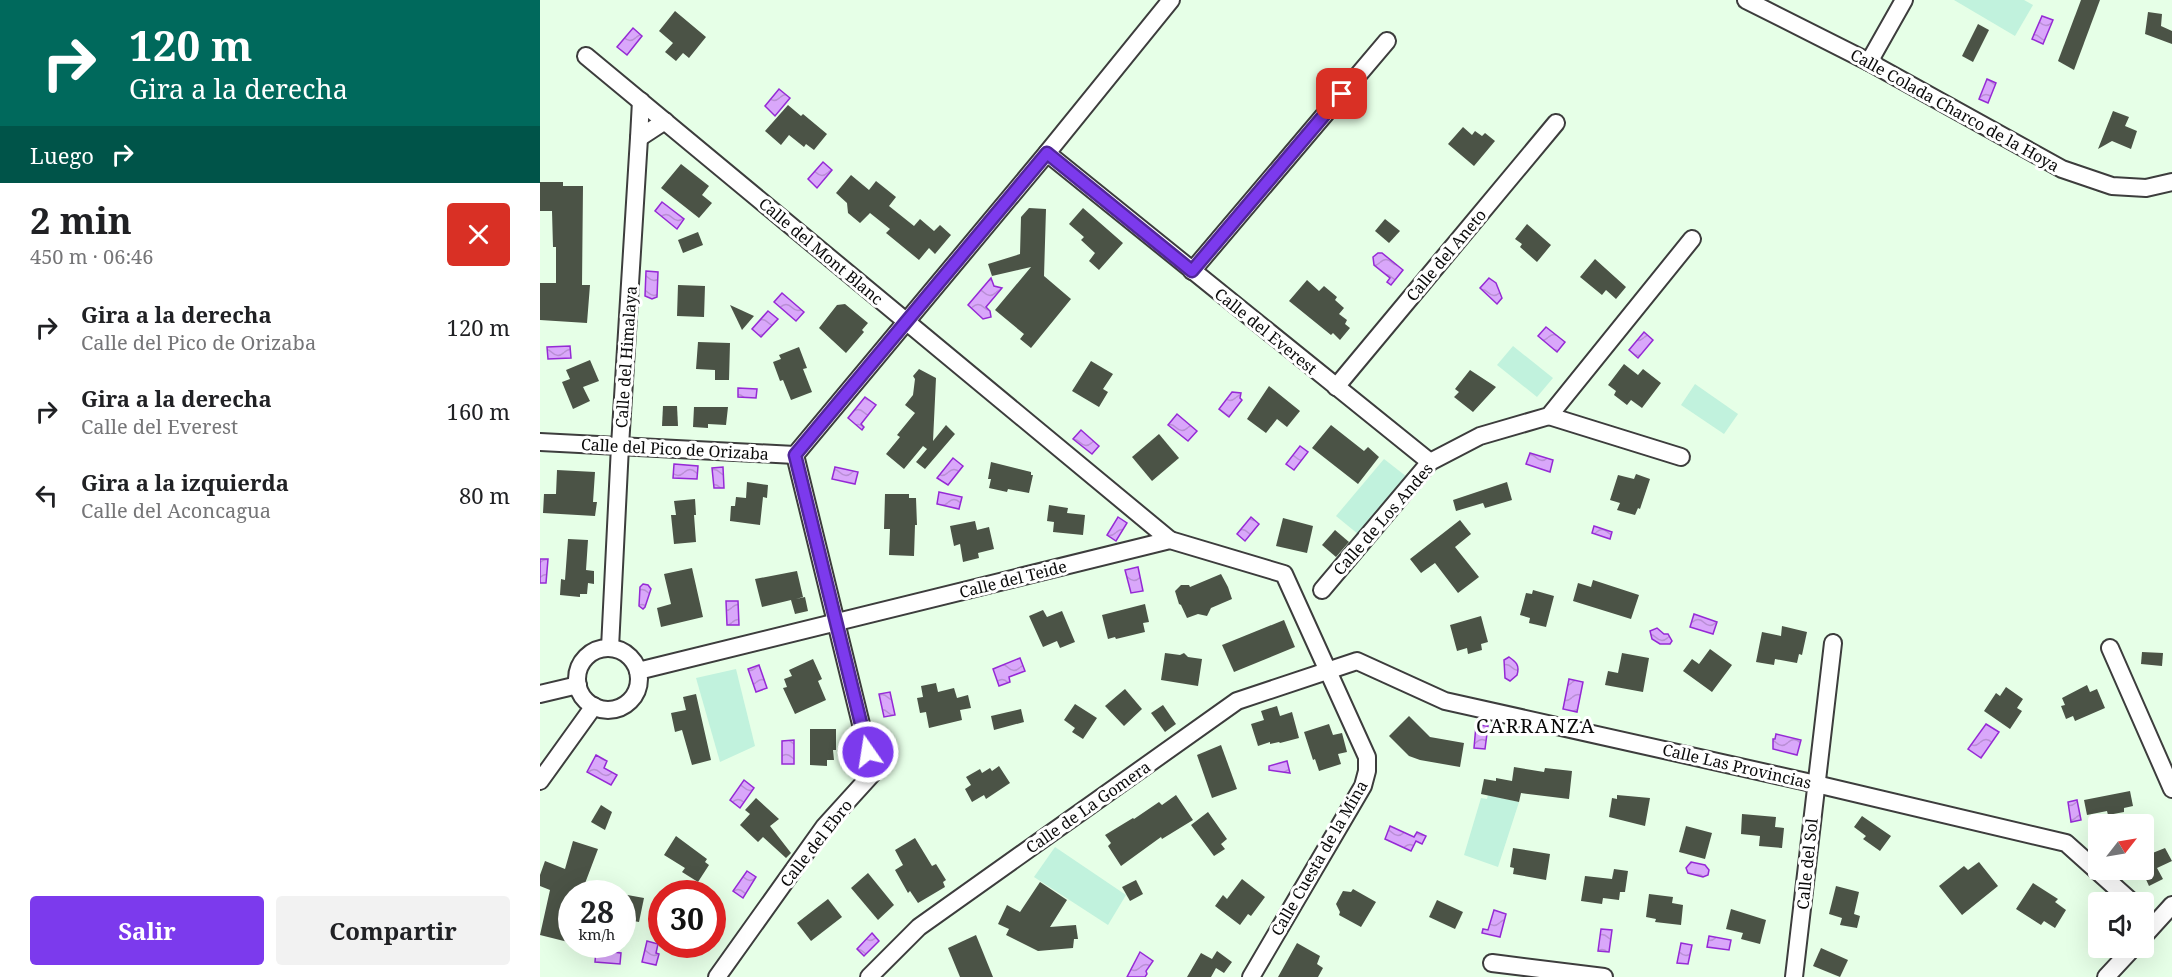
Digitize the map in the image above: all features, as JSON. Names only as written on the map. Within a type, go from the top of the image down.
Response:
[{"type":"street","points":[[795,455],[1047,153],[1171,0]]},
{"type":"street","name":"Calle Colada Charco de la Hoya","points":[[1746,0],[1869,63],[2062,169],[2112,186],[2145,188],[2172,182]]},
{"type":"street","points":[[1869,63],[1904,0]]},
{"type":"street","points":[[1192,271],[1387,41]]},
{"type":"street","name":"Calle del Mont Blanc","points":[[586,56],[1170,540]]},
{"type":"street","name":"Calle del Himalaya","points":[[610,648],[641,101]]},
{"type":"street","points":[[639,138],[665,122]]},
{"type":"street","name":"Calle del Aneto","points":[[1336,387],[1556,123]]},
{"type":"street","name":"Calle del Everest","points":[[1047,153],[1430,462]]},
{"type":"street","points":[[1681,458],[1549,416],[1692,239]]},
{"type":"street","name":"Calle de Los Andes","points":[[1322,590],[1430,462],[1480,436],[1549,416]]},
{"type":"street","name":"Calle del Pico de Orizaba","points":[[540,442],[795,455]]},
{"type":"street","name":"Calle del Ebro","points":[[717,977],[824,827],[873,773],[795,455]]},
{"type":"street","points":[[1131,550],[1142,533],[1139,514]]},
{"type":"street","points":[[1170,540],[1284,574],[1328,671]]},
{"type":"street","name":"Calle del Teide","points":[[638,671],[837,624],[1170,540]]},
{"type":"street","name":"Calle del Sol","points":[[1794,977],[1833,643]]},
{"type":"street","points":[[610,648],[628,655],[638,671],[637,691],[631,700],[614,710],[604,710],[594,706],[581,694],[578,685],[578,674],[582,663],[589,655],[599,650],[610,648]]},
{"type":"street","points":[[2110,648],[2172,789]]},
{"type":"street","name":"Calle Las Provincias","points":[[1328,671],[1356,661],[1445,701],[2066,843],[2121,892]]},
{"type":"street","name":"Calle de La Gomera","points":[[869,977],[919,927],[1237,701],[1328,671]]},
{"type":"street","name":"Calle Cuesta de la Mina","points":[[1251,977],[1363,786],[1367,771],[1367,757],[1328,671]]},
{"type":"street","points":[[540,694],[578,685]]},
{"type":"street","points":[[540,781],[594,706]]},
{"type":"street","points":[[2154,915],[2172,905]]},
{"type":"street","points":[[2106,977],[2124,958]]},
{"type":"street","points":[[1492,963],[1604,977]]},
{"type":"green space","points":[[1954,0],[2024,0],[2033,5],[2015,36]]},
{"type":"green space","points":[[1513,346],[1553,378],[1537,397],[1497,365]]},
{"type":"green space","points":[[1695,384],[1738,414],[1724,434],[1681,405]]},
{"type":"green space","points":[[1384,459],[1407,477],[1358,534],[1336,516]]},
{"type":"green space","points":[[736,669],[755,746],[720,762],[696,678]]},
{"type":"green space","points":[[1488,795],[1519,802],[1498,867],[1464,855],[1481,798],[1487,799]]},
{"type":"green space","points":[[1055,847],[1126,895],[1108,925],[1034,877]]},
{"type":"water","points":[[2042,16],[2053,20],[2043,44],[2032,39]]},
{"type":"water","points":[[633,28],[642,36],[627,55],[617,47]]},
{"type":"water","points":[[1987,79],[1996,83],[1988,103],[1979,99]]},
{"type":"water","points":[[779,89],[790,98],[775,116],[765,106]]},
{"type":"water","points":[[823,162],[832,170],[817,188],[808,179]]},
{"type":"water","points":[[662,202],[684,219],[677,229],[655,211]]},
{"type":"water","points":[[1382,253],[1403,270],[1391,285],[1387,282],[1390,278],[1374,265],[1373,257]]},
{"type":"water","points":[[646,271],[658,272],[657,297],[652,299],[645,296]]},
{"type":"water","points":[[991,278],[994,286],[1002,288],[986,307],[991,317],[983,319],[968,305]]},
{"type":"water","points":[[1489,278],[1496,283],[1502,298],[1497,304],[1480,288]]},
{"type":"water","points":[[782,293],[804,312],[796,321],[774,302]]},
{"type":"water","points":[[768,311],[778,319],[761,337],[752,329]]},
{"type":"water","points":[[1546,327],[1565,342],[1557,352],[1538,336]]},
{"type":"water","points":[[1644,332],[1653,340],[1638,358],[1629,350]]},
{"type":"water","points":[[570,346],[571,358],[548,359],[547,347]]},
{"type":"water","points":[[738,388],[757,389],[756,398],[738,397]]},
{"type":"water","points":[[1232,392],[1241,393],[1242,400],[1229,417],[1219,409]]},
{"type":"water","points":[[865,397],[876,405],[861,424],[864,427],[862,430],[848,418]]},
{"type":"water","points":[[1177,414],[1197,431],[1188,441],[1168,425]]},
{"type":"water","points":[[1081,430],[1099,446],[1092,454],[1073,439]]},
{"type":"water","points":[[1300,446],[1308,452],[1294,470],[1286,464]]},
{"type":"water","points":[[1530,453],[1553,460],[1550,472],[1526,464]]},
{"type":"water","points":[[953,458],[963,466],[948,485],[937,478]]},
{"type":"water","points":[[674,464],[698,466],[697,479],[673,478]]},
{"type":"water","points":[[723,467],[724,488],[714,488],[712,468]]},
{"type":"water","points":[[835,467],[858,472],[855,484],[832,479]]},
{"type":"water","points":[[939,492],[962,497],[959,509],[937,504]]},
{"type":"water","points":[[1118,517],[1127,523],[1116,541],[1107,535]]},
{"type":"water","points":[[1251,517],[1259,524],[1245,541],[1237,534]]},
{"type":"water","points":[[1594,526],[1612,532],[1610,539],[1592,533]]},
{"type":"water","points":[[540,559],[548,559],[546,583],[540,583]]},
{"type":"water","points":[[1138,567],[1143,591],[1131,593],[1125,570]]},
{"type":"water","points":[[643,584],[648,585],[651,589],[643,609],[639,606],[640,587]]},
{"type":"water","points":[[726,601],[738,601],[739,625],[727,625]]},
{"type":"water","points":[[1694,614],[1717,622],[1713,634],[1690,627]]},
{"type":"water","points":[[1657,628],[1664,634],[1668,634],[1672,641],[1670,644],[1660,644],[1652,639],[1650,631]]},
{"type":"water","points":[[1509,657],[1518,666],[1517,675],[1510,681],[1505,678],[1504,660]]},
{"type":"water","points":[[1020,658],[1025,671],[1009,677],[1010,682],[999,686],[993,669]]},
{"type":"water","points":[[759,665],[767,688],[756,692],[748,669]]},
{"type":"water","points":[[1569,679],[1583,682],[1577,712],[1563,709]]},
{"type":"water","points":[[890,692],[895,715],[884,717],[879,694]]},
{"type":"water","points":[[1986,724],[1999,732],[1981,758],[1968,749]]},
{"type":"water","points":[[1476,725],[1488,726],[1485,749],[1474,748]]},
{"type":"water","points":[[1776,734],[1801,740],[1797,755],[1773,749],[1773,739]]},
{"type":"water","points":[[794,740],[794,764],[782,764],[782,741]]},
{"type":"water","points":[[596,755],[607,761],[604,768],[617,775],[611,785],[587,772]]},
{"type":"water","points":[[1287,761],[1290,773],[1269,770],[1269,766]]},
{"type":"water","points":[[744,780],[754,788],[740,808],[730,800]]},
{"type":"water","points":[[2077,800],[2081,820],[2071,822],[2068,802]]},
{"type":"water","points":[[1390,826],[1414,837],[1417,832],[1426,836],[1422,844],[1416,841],[1411,851],[1385,839]]},
{"type":"water","points":[[1691,862],[1705,865],[1709,870],[1708,875],[1703,877],[1688,873],[1686,868]]},
{"type":"water","points":[[747,871],[756,877],[743,898],[733,891]]},
{"type":"water","points":[[1494,910],[1506,914],[1500,937],[1482,933],[1483,929],[1488,930]]},
{"type":"water","points":[[1601,929],[1612,930],[1609,952],[1598,951]]},
{"type":"water","points":[[872,933],[879,941],[864,956],[857,949]]},
{"type":"water","points":[[1709,936],[1731,940],[1729,950],[1707,947]]},
{"type":"water","points":[[647,941],[648,958],[658,958],[656,965],[642,962]]},
{"type":"water","points":[[1681,943],[1692,945],[1688,964],[1677,963]]},
{"type":"water","points":[[1140,952],[1153,961],[1146,971],[1147,974],[1145,977],[1127,977]]},
{"type":"water","points":[[595,958],[621,958],[620,964],[595,962]]},
{"type":"building","points":[[2081,0],[2100,0],[2074,70],[2058,61]]},
{"type":"building","points":[[675,11],[706,37],[689,58],[683,53],[676,61],[665,52],[673,43],[659,31]]},
{"type":"building","points":[[2148,12],[2162,14],[2161,26],[2172,31],[2172,44],[2145,34]]},
{"type":"building","points":[[1978,24],[1989,30],[1973,62],[1962,56]]},
{"type":"building","points":[[788,105],[827,134],[814,150],[806,144],[804,147],[789,135],[781,145],[765,131]]},
{"type":"building","points":[[2113,111],[2129,117],[2125,126],[2137,131],[2131,149],[2112,141],[2098,149]]},
{"type":"building","points":[[1463,127],[1472,135],[1475,131],[1482,136],[1485,133],[1495,141],[1474,166],[1448,144]]},
{"type":"building","points":[[681,164],[709,186],[702,195],[712,203],[699,218],[661,188]]},
{"type":"building","points":[[851,175],[869,190],[876,181],[896,197],[889,206],[914,226],[920,219],[934,231],[940,225],[951,235],[935,254],[929,248],[919,260],[886,233],[890,229],[870,213],[860,223],[848,213],[847,203],[836,193]]},
{"type":"building","points":[[540,182],[563,182],[563,186],[583,186],[582,285],[590,285],[587,323],[540,320],[540,283],[556,283],[556,247],[553,247],[552,211],[540,211]]},
{"type":"building","points":[[1029,208],[1046,209],[1044,276],[1071,299],[1031,348],[1020,339],[1024,334],[995,310],[1031,267],[992,276],[988,264],[1020,254],[1021,217]]},
{"type":"building","points":[[1083,208],[1123,243],[1099,270],[1089,261],[1095,253],[1081,240],[1084,237],[1069,224]]},
{"type":"building","points":[[1385,219],[1400,231],[1389,243],[1375,231]]},
{"type":"building","points":[[1527,224],[1551,245],[1537,262],[1520,247],[1522,244],[1515,239]]},
{"type":"building","points":[[698,232],[703,245],[683,253],[678,240]]},
{"type":"building","points":[[1595,259],[1626,287],[1616,299],[1606,290],[1602,295],[1580,277]]},
{"type":"building","points":[[1307,280],[1319,291],[1324,286],[1337,297],[1335,300],[1344,308],[1339,314],[1347,320],[1345,324],[1350,328],[1340,340],[1289,301]]},
{"type":"building","points":[[678,285],[705,286],[704,317],[677,316]]},
{"type":"building","points":[[845,304],[868,323],[862,330],[864,332],[846,353],[819,328],[837,305]]},
{"type":"building","points":[[730,305],[754,316],[742,330]]},
{"type":"building","points":[[698,342],[730,343],[729,380],[715,380],[715,370],[696,369]]},
{"type":"building","points":[[799,347],[807,368],[803,369],[812,392],[791,400],[783,380],[780,381],[773,362],[781,359],[779,355]]},
{"type":"building","points":[[590,360],[599,381],[583,387],[590,401],[573,409],[562,382],[570,379],[566,370]]},
{"type":"building","points":[[1091,361],[1113,374],[1103,389],[1108,392],[1099,407],[1072,391]]},
{"type":"building","points":[[1624,364],[1638,375],[1643,369],[1661,383],[1642,408],[1631,400],[1627,405],[1614,395],[1616,391],[1608,385]]},
{"type":"building","points":[[919,369],[936,378],[933,441],[946,425],[955,434],[925,469],[916,462],[927,449],[923,446],[904,469],[886,454],[900,437],[897,435],[915,413],[905,405],[913,395],[915,379],[913,376]]},
{"type":"building","points":[[1470,370],[1496,387],[1473,412],[1454,397],[1459,392],[1455,389]]},
{"type":"building","points":[[1269,386],[1300,411],[1287,427],[1277,419],[1266,433],[1247,419]]},
{"type":"building","points":[[663,406],[677,406],[678,426],[662,426]]},
{"type":"building","points":[[694,407],[728,407],[726,425],[708,424],[708,428],[693,427]]},
{"type":"building","points":[[1331,425],[1364,451],[1368,447],[1379,457],[1358,484],[1312,448]]},
{"type":"building","points":[[1159,434],[1179,458],[1152,481],[1132,457]]},
{"type":"building","points":[[991,462],[1031,472],[1033,475],[1029,493],[989,488]]},
{"type":"building","points":[[557,470],[595,472],[593,502],[597,502],[595,516],[543,513],[544,494],[556,494]]},
{"type":"building","points":[[1636,474],[1650,479],[1640,509],[1638,508],[1635,515],[1617,510],[1620,503],[1610,500],[1618,475],[1634,479]]},
{"type":"building","points":[[747,482],[768,485],[767,498],[763,497],[760,525],[730,521],[731,506],[735,506],[736,497],[746,498]]},
{"type":"building","points":[[1507,482],[1512,500],[1485,508],[1483,503],[1456,511],[1453,500]]},
{"type":"building","points":[[885,494],[909,494],[909,498],[916,498],[917,525],[915,525],[914,556],[889,555],[890,529],[884,529]]},
{"type":"building","points":[[695,499],[696,542],[674,544],[671,515],[676,515],[674,501]]},
{"type":"building","points":[[1049,505],[1068,508],[1067,513],[1085,515],[1083,535],[1053,532],[1054,522],[1047,521]]},
{"type":"building","points":[[1283,518],[1313,526],[1307,553],[1276,546]]},
{"type":"building","points":[[1460,520],[1471,534],[1455,547],[1479,577],[1458,593],[1435,563],[1421,573],[1410,559]]},
{"type":"building","points":[[975,521],[977,530],[989,527],[994,549],[978,553],[979,558],[963,562],[960,544],[954,546],[950,526]]},
{"type":"building","points":[[1335,530],[1349,542],[1336,557],[1322,545]]},
{"type":"building","points":[[568,539],[588,540],[586,570],[594,571],[594,584],[588,583],[587,594],[580,594],[580,597],[560,595],[561,579],[565,580]]},
{"type":"building","points":[[692,568],[703,617],[661,627],[657,608],[671,604],[664,574]]},
{"type":"building","points":[[797,571],[803,597],[796,599],[805,597],[808,611],[795,614],[791,600],[762,607],[755,579]]},
{"type":"building","points":[[1221,574],[1232,599],[1211,608],[1207,616],[1198,614],[1187,618],[1175,591],[1181,585],[1190,587]]},
{"type":"building","points":[[1593,580],[1639,595],[1631,619],[1573,601],[1578,583],[1591,587]]},
{"type":"building","points":[[1533,590],[1554,596],[1546,627],[1529,623],[1530,618],[1520,615],[1526,593],[1532,594]]},
{"type":"building","points":[[1145,604],[1149,622],[1143,623],[1145,632],[1108,639],[1102,615]]},
{"type":"building","points":[[1043,610],[1047,617],[1062,611],[1075,642],[1060,648],[1057,641],[1043,647],[1029,616]]},
{"type":"building","points":[[1481,616],[1488,642],[1481,644],[1482,650],[1468,654],[1467,648],[1457,651],[1450,625]]},
{"type":"building","points":[[1284,620],[1295,647],[1234,672],[1222,645]]},
{"type":"building","points":[[1782,626],[1807,632],[1802,655],[1799,654],[1797,663],[1775,659],[1774,665],[1756,662],[1762,632],[1781,636]]},
{"type":"building","points":[[1710,649],[1732,665],[1712,692],[1683,671],[1692,659],[1699,664]]},
{"type":"building","points":[[2142,652],[2163,653],[2162,666],[2141,664]]},
{"type":"building","points":[[1165,653],[1180,655],[1184,653],[1188,657],[1202,659],[1198,686],[1161,680]]},
{"type":"building","points":[[1622,653],[1649,658],[1643,692],[1605,685],[1608,671],[1618,673]]},
{"type":"building","points":[[813,659],[822,679],[818,681],[826,700],[795,714],[783,688],[787,687],[784,679],[792,676],[789,670]]},
{"type":"building","points":[[936,683],[938,692],[954,688],[957,698],[968,695],[971,708],[960,710],[962,720],[929,728],[926,712],[920,713],[917,698],[923,697],[921,686]]},
{"type":"building","points":[[2087,685],[2090,692],[2097,689],[2105,708],[2075,721],[2073,716],[2066,719],[2061,706],[2065,705],[2062,698]]},
{"type":"building","points":[[2006,687],[2023,699],[2017,708],[2022,711],[2010,729],[1984,711],[1996,693],[2000,696]]},
{"type":"building","points":[[1125,689],[1142,709],[1124,726],[1105,706]]},
{"type":"building","points":[[696,694],[711,760],[692,765],[682,730],[675,732],[671,713],[686,710],[683,697]]},
{"type":"building","points":[[1075,704],[1097,718],[1083,739],[1072,732],[1075,728],[1064,720]]},
{"type":"building","points":[[1163,705],[1176,724],[1165,732],[1151,713]]},
{"type":"building","points":[[1277,706],[1280,716],[1292,712],[1299,738],[1258,746],[1251,724],[1264,720],[1261,711]]},
{"type":"building","points":[[1021,709],[1024,722],[994,730],[991,716]]},
{"type":"building","points":[[1409,716],[1430,737],[1464,743],[1460,767],[1409,756],[1389,736]]},
{"type":"building","points":[[1329,724],[1333,735],[1342,733],[1347,752],[1338,754],[1341,764],[1319,771],[1304,732]]},
{"type":"building","points":[[810,729],[836,729],[834,760],[827,760],[827,766],[810,765]]},
{"type":"building","points":[[1221,745],[1237,789],[1212,798],[1197,755]]},
{"type":"building","points":[[999,766],[1010,783],[986,799],[984,795],[972,802],[965,789],[971,785],[966,777],[980,769],[982,773],[990,768],[992,771]]},
{"type":"building","points":[[1514,767],[1544,772],[1545,768],[1572,771],[1569,799],[1521,793],[1519,802],[1481,794],[1484,779],[1496,781],[1496,778],[1512,781]]},
{"type":"building","points":[[2130,791],[2133,806],[2124,808],[2124,812],[2108,814],[2107,811],[2087,815],[2084,800]]},
{"type":"building","points":[[1176,795],[1193,820],[1162,839],[1161,837],[1121,866],[1108,846],[1111,843],[1105,835],[1159,802],[1162,805]]},
{"type":"building","points":[[1617,795],[1650,798],[1645,826],[1609,817],[1612,798],[1617,799]]},
{"type":"building","points":[[756,798],[779,819],[770,826],[791,853],[786,858],[763,837],[758,842],[740,825],[750,814],[745,810]]},
{"type":"building","points":[[601,805],[612,812],[605,830],[591,822]]},
{"type":"building","points":[[1208,812],[1227,839],[1221,844],[1225,849],[1214,856],[1191,825]]},
{"type":"building","points":[[1742,814],[1776,817],[1775,827],[1784,828],[1782,848],[1759,846],[1760,836],[1741,834]]},
{"type":"building","points":[[1862,816],[1891,836],[1880,851],[1863,839],[1866,836],[1854,827]]},
{"type":"building","points":[[1686,826],[1712,833],[1705,859],[1679,852]]},
{"type":"building","points":[[676,836],[707,859],[705,862],[709,865],[699,880],[695,880],[682,872],[685,868],[664,855]]},
{"type":"building","points":[[915,838],[932,866],[936,864],[946,880],[943,882],[945,887],[918,903],[910,891],[908,893],[895,870],[903,865],[895,850]]},
{"type":"building","points":[[573,841],[598,849],[586,880],[558,880],[558,940],[540,935],[550,890],[540,886],[540,875],[545,861],[565,869]]},
{"type":"building","points":[[1513,848],[1550,854],[1546,880],[1513,874],[1514,868],[1510,867]]},
{"type":"building","points":[[2165,848],[2172,861],[2157,868],[2163,879],[2149,886],[2146,880],[2154,880],[2154,852]]},
{"type":"building","points":[[1979,862],[1998,886],[1962,915],[1939,886],[1964,866],[1968,870]]},
{"type":"building","points":[[1614,869],[1628,871],[1625,892],[1620,892],[1619,900],[1603,898],[1602,904],[1581,901],[1585,876],[1612,879]]},
{"type":"building","points":[[868,873],[894,905],[878,920],[851,888]]},
{"type":"building","points":[[1242,879],[1265,897],[1251,916],[1248,914],[1240,925],[1215,906],[1223,895],[1227,899]]},
{"type":"building","points":[[1136,880],[1143,894],[1130,901],[1122,887]]},
{"type":"building","points":[[1040,882],[1067,900],[1050,927],[1076,925],[1078,939],[1074,939],[1073,948],[1038,951],[1006,935],[1009,929],[998,924],[1007,905],[1020,912]]},
{"type":"building","points":[[2033,883],[2058,899],[2055,902],[2066,910],[2055,928],[2044,921],[2041,925],[2016,909]]},
{"type":"building","points":[[1836,886],[1859,892],[1854,914],[1860,916],[1857,928],[1840,925],[1842,918],[1829,914]]},
{"type":"building","points":[[1353,889],[1376,902],[1361,927],[1339,915],[1336,904],[1343,891],[1351,892]]},
{"type":"building","points":[[1649,894],[1673,897],[1672,903],[1683,905],[1681,925],[1655,922],[1656,919],[1646,917]]},
{"type":"building","points":[[636,897],[644,898],[639,922],[636,921]]},
{"type":"building","points":[[828,899],[842,917],[811,941],[797,923]]},
{"type":"building","points":[[1437,900],[1463,912],[1455,929],[1429,917]]},
{"type":"building","points":[[1731,909],[1766,920],[1760,944],[1741,939],[1743,933],[1726,929]]},
{"type":"building","points":[[976,935],[993,977],[960,977],[948,948]]},
{"type":"building","points":[[1297,943],[1320,956],[1317,964],[1323,968],[1318,977],[1278,977]]},
{"type":"building","points":[[1821,948],[1848,960],[1840,977],[1813,966]]},
{"type":"building","points":[[1217,951],[1232,962],[1224,973],[1216,968],[1211,977],[1187,977],[1201,953],[1212,959]]},
{"type":"district","name":"CARRANZA","points":[[1536,726]]},
{"type":"route","points":[[868,752],[795,455],[1047,153],[1192,271],[1342,94]]}]
